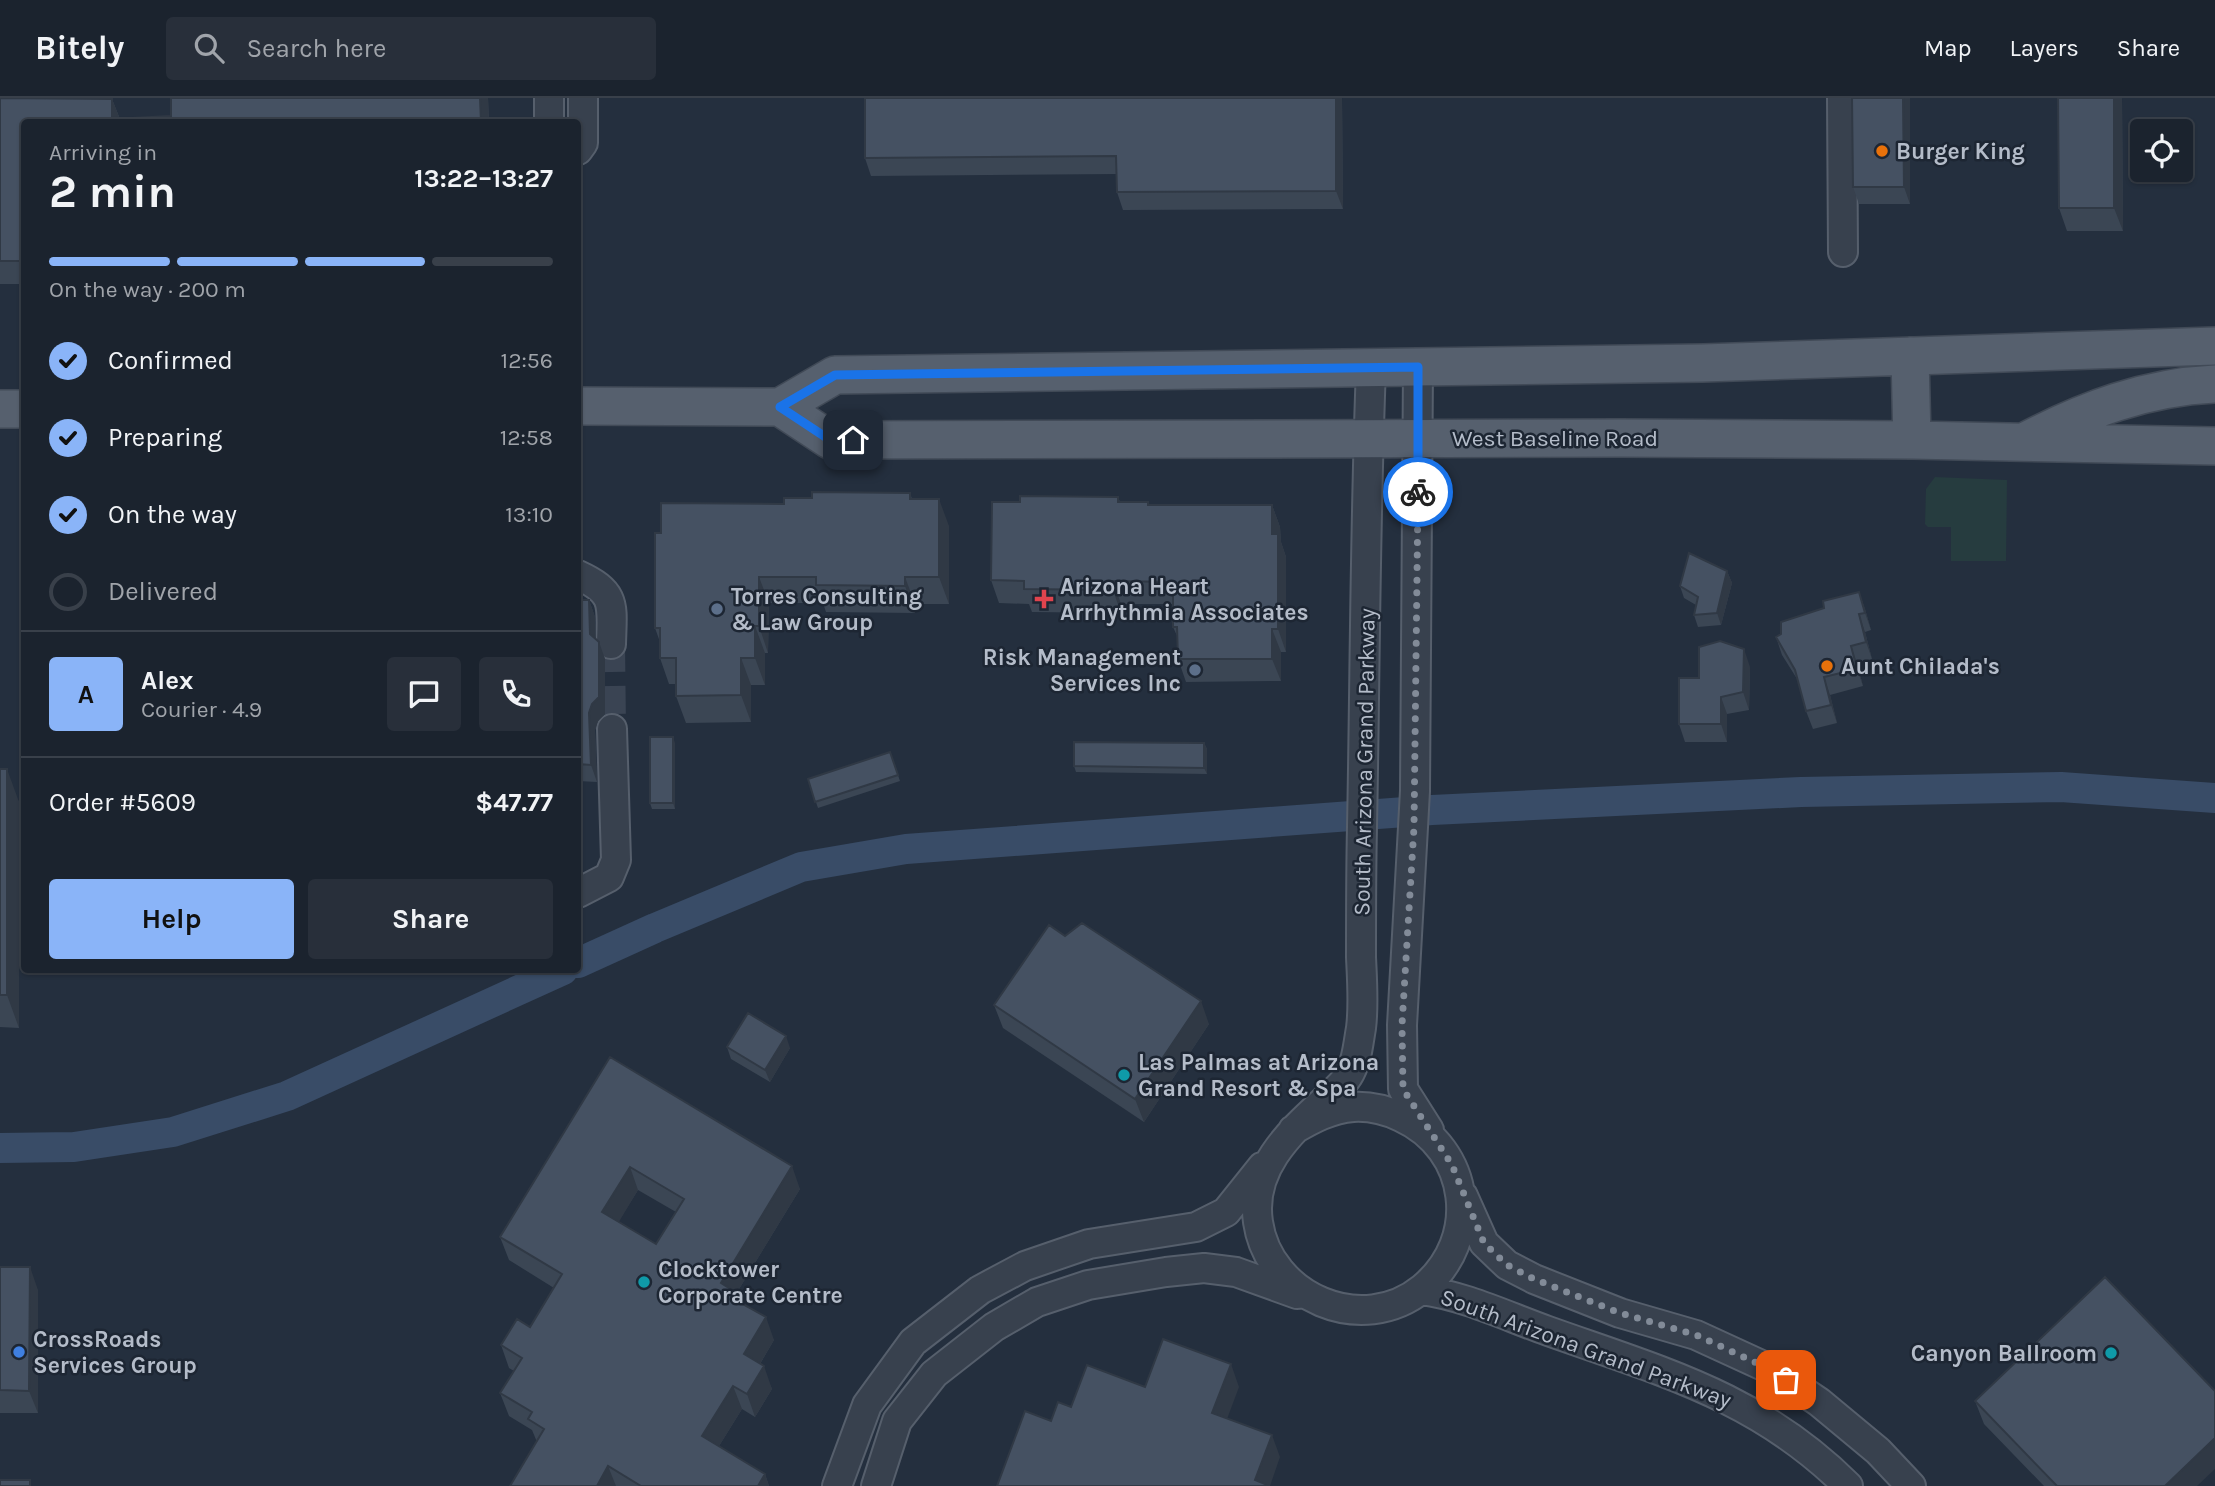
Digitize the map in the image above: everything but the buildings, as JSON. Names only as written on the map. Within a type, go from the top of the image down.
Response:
[{"type":"main road","points":[[581,406],[780,407],[835,375],[1703,363],[2215,346]]},
{"type":"main road","points":[[1910,356],[1912,440]]},
{"type":"main road","points":[[2020,444],[2067,419],[2130,397],[2183,386],[2215,384]]},
{"type":"main road","name":"West Baseline Road","points":[[780,407],[830,440],[1912,440],[2215,446]]},
{"type":"main road","points":[[0,409],[21,409]]},
{"type":"street","points":[[549,98],[549,119]]},
{"type":"street","points":[[581,146],[583,98]]},
{"type":"street","points":[[1842,98],[1843,252]]},
{"type":"street","name":"South Arizona Grand Parkway","points":[[1418,367],[1415,791],[1402,1025],[1403,1089],[1452,1165],[1484,1243],[1507,1265],[1534,1279],[1620,1313],[1696,1335],[1770,1369],[1819,1402],[1848,1426],[1878,1451],[1911,1486]]},
{"type":"street","name":"South Arizona Grand Parkway","points":[[1371,368],[1362,830],[1362,1023],[1355,1064],[1346,1080],[1293,1130],[1270,1157],[1258,1188],[1257,1221],[1267,1253],[1286,1280],[1313,1300],[1339,1309],[1368,1310],[1395,1304],[1421,1290],[1442,1269],[1456,1243],[1461,1215],[1459,1186]]},
{"type":"street","points":[[581,576],[598,584],[612,604],[611,645]]},
{"type":"street","points":[[581,891],[609,877],[616,860],[612,729]]},
{"type":"street","name":"South Arizona Grand Parkway","points":[[1293,1130],[1322,1114],[1354,1107],[1387,1110],[1417,1124],[1441,1146]]},
{"type":"street","points":[[837,1486],[867,1405],[913,1342],[980,1290],[1025,1266],[1089,1244],[1196,1227],[1226,1212],[1270,1157]]},
{"type":"street","points":[[876,1486],[897,1421],[934,1374],[994,1327],[1037,1302],[1088,1285],[1204,1268],[1236,1272],[1313,1300]]},
{"type":"street","name":"South Arizona Grand Parkway","points":[[1421,1290],[1459,1298],[1717,1393],[1799,1441],[1849,1486]]},
{"type":"green space","points":[[1935,477],[2007,480],[2006,561],[1951,561],[1951,527],[1928,527],[1925,524],[1926,489]]},
{"type":"waterway","points":[[581,962],[801,867],[906,849],[1432,810],[1801,792],[2061,787],[2215,798]]},
{"type":"waterway","points":[[0,1148],[74,1147],[173,1132],[287,1096],[556,973]]},
{"type":"tunnel","points":[[611,644],[612,729]]},
{"type":"way so far","points":[[1418,492],[1415,791],[1402,1025],[1403,1089],[1452,1165],[1484,1243],[1507,1265],[1534,1279],[1620,1313],[1696,1335],[1770,1369],[1786,1380]]},
{"type":"place","name":"Burger King","points":[[1882,151]]},
{"type":"place","name":"Arizona Heart Arrhythmia Associates","points":[[1044,599]]},
{"type":"place","name":"Torres Consulting & Law Group","points":[[717,609]]},
{"type":"place","name":"Aunt Chilada's","points":[[1827,666]]},
{"type":"place","name":"Risk Management Services Inc","points":[[1195,670]]},
{"type":"place","name":"Las Palmas at Arizona Grand Resort & Spa","points":[[1124,1075]]},
{"type":"place","name":"Clocktower Corporate Centre","points":[[644,1282]]},
{"type":"place","name":"CrossRoads Services Group","points":[[19,1352]]},
{"type":"place","name":"Canyon Ballroom","points":[[2111,1353]]},
{"type":"route","points":[[853,440],[830,440],[780,407],[835,375],[1418,367],[1418,492]]}]
